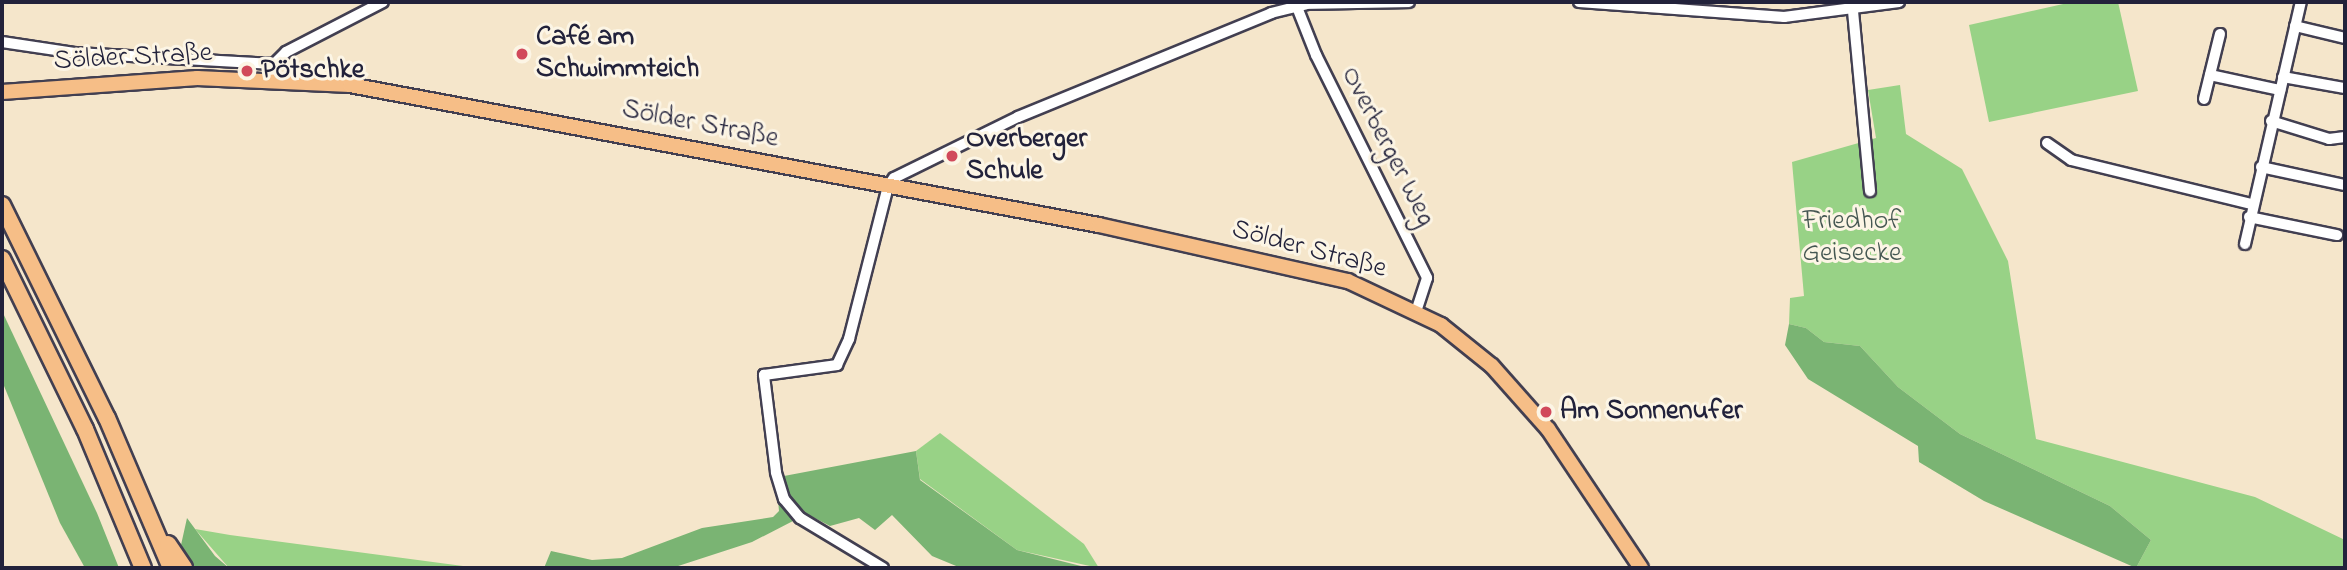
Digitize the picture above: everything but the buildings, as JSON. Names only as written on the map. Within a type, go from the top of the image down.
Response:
[{"type":"highway","points":[[2,205],[69,336],[171,568]]},
{"type":"highway","points":[[2,259],[85,429],[143,568]]},
{"type":"highway","points":[[151,520],[184,568]]},
{"type":"main road","name":"Sölder Straße","points":[[2,92],[273,72],[411,94],[888,186],[1294,266],[1348,281],[1416,311],[1492,366],[1539,417],[1641,568]]},
{"type":"street","points":[[2,42],[76,53],[273,72],[286,52],[383,2]]},
{"type":"street","points":[[883,568],[800,517],[784,499],[775,472],[764,375],[837,365],[849,339],[888,186],[909,169],[1018,117],[1295,4],[1409,2]]},
{"type":"street","points":[[1579,2],[1784,17],[1853,11],[1899,2]]},
{"type":"street","points":[[2245,244],[2252,204],[2301,2]]},
{"type":"street","name":"Overberger Weg","points":[[1295,4],[1316,55],[1427,278],[1416,311]]},
{"type":"street","points":[[1853,11],[1870,191]]},
{"type":"street","points":[[2295,26],[2345,38]]},
{"type":"street","points":[[2204,99],[2220,33]]},
{"type":"street","points":[[2210,75],[2280,90]]},
{"type":"street","points":[[2283,77],[2345,88]]},
{"type":"street","points":[[2272,121],[2329,139],[2345,137]]},
{"type":"street","points":[[2047,143],[2071,160],[2252,204]]},
{"type":"street","points":[[2261,167],[2345,185]]},
{"type":"street","points":[[2249,217],[2337,235]]},
{"type":"green space","points":[[2072,2],[2118,2],[2138,91],[1989,122],[1969,25]]},
{"type":"green space","name":"Friedhof Geisecke","points":[[1900,85],[1906,134],[1962,169],[2008,261],[2036,439],[2255,497],[2345,540],[2345,568],[2136,568],[2151,540],[2110,506],[1960,434],[1898,387],[1860,346],[1824,342],[1806,328],[1789,324],[1790,298],[1804,296],[1792,162],[1876,138],[1868,90]]},
{"type":"green space","points":[[2,311],[97,513],[119,568],[85,568],[60,523],[2,381]]},
{"type":"green space","points":[[1789,324],[1806,328],[1824,342],[1860,346],[1898,387],[1960,434],[2110,506],[2151,540],[2136,568],[1984,501],[1919,462],[1918,446],[1808,379],[1785,345]]},
{"type":"green space","points":[[940,433],[1084,544],[1099,568],[1017,550],[920,479],[916,451]]},
{"type":"green space","points":[[916,451],[920,480],[1017,550],[1089,568],[961,568],[932,556],[892,515],[875,530],[859,518],[830,526],[807,514],[790,498],[784,476]]},
{"type":"green space","points":[[778,500],[793,521],[752,542],[672,568],[544,568],[551,551],[592,560],[622,558],[702,528],[773,517],[779,511]]},
{"type":"green space","points":[[187,518],[215,556],[229,568],[191,568],[181,545]]},
{"type":"green space","points":[[195,529],[230,535],[478,568],[229,568]]},
{"type":"place","name":"Café am Schwimmteich","points":[[522,54]]},
{"type":"place","name":"Pötschke","points":[[247,71]]},
{"type":"place","name":"Overberger Schule","points":[[952,156]]},
{"type":"place","name":"Am Sonnenufer","points":[[1546,412]]}]
